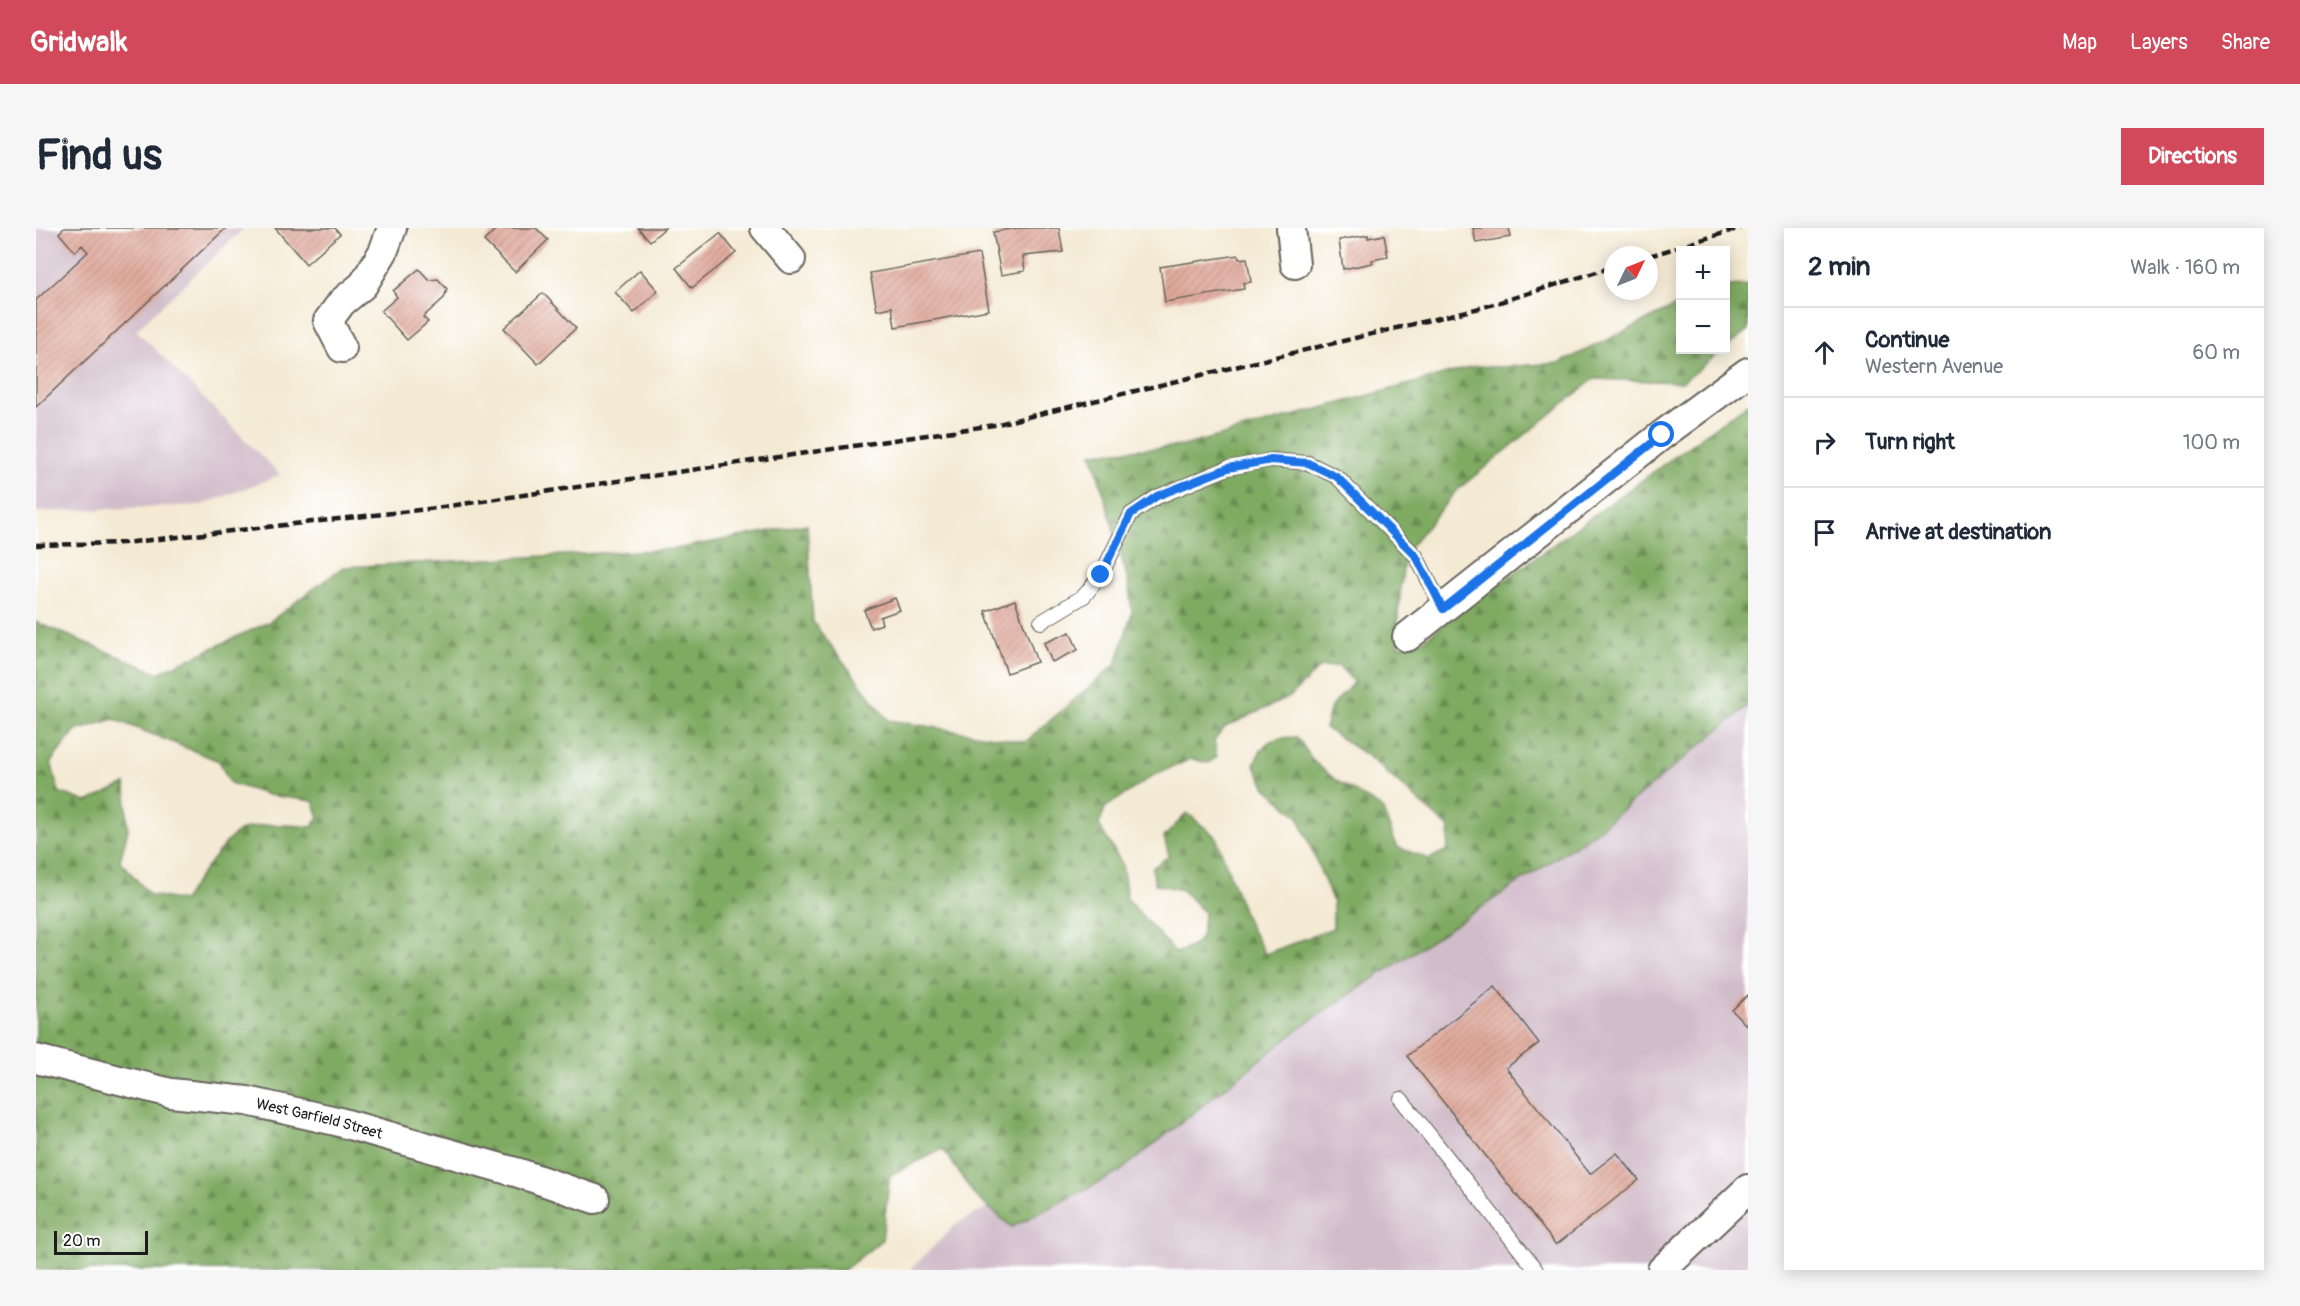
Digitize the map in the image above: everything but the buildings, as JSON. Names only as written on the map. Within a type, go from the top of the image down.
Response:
[{"type":"street","points":[[342,348],[328,321],[342,302],[363,285],[382,252],[392,228]]},
{"type":"street","points":[[765,228],[791,259]]},
{"type":"street","points":[[1291,228],[1295,264]]},
{"type":"street","points":[[1407,637],[1662,435],[1748,372]]},
{"type":"street","name":"West Garfield Street","points":[[36,1059],[171,1093],[247,1101],[336,1122],[519,1173],[595,1199]]},
{"type":"street","points":[[1662,1270],[1748,1189]]},
{"type":"lane","points":[[1041,621],[1084,596],[1101,575],[1131,514],[1157,496],[1228,468],[1271,460],[1308,463],[1337,477],[1416,556],[1443,609]]},
{"type":"lane","points":[[1401,1099],[1536,1270]]},
{"type":"shaded area","points":[[36,228],[244,228],[136,330],[280,475],[201,505],[36,512]]},
{"type":"shaded area","points":[[1748,678],[1748,1270],[910,1270],[957,1223],[1160,1124]]},
{"type":"green space","points":[[1748,285],[1748,330],[1730,345],[1730,300],[1730,286]]},
{"type":"green space","points":[[1676,306],[1676,354],[1718,354],[1682,382],[1594,379],[1456,491],[1405,553],[1398,613],[1399,647],[1424,639],[1748,403],[1748,706],[1594,833],[1308,1022],[1119,1172],[1012,1227],[975,1196],[943,1149],[890,1175],[882,1240],[844,1270],[36,1270],[36,622],[158,673],[269,622],[343,567],[675,549],[807,524],[813,622],[888,720],[1025,742],[1116,664],[1132,613],[1128,581],[1092,453],[1183,446],[1476,366],[1501,367],[1560,363]],"holes":[[[1339,666],[1354,682],[1331,707],[1325,728],[1368,756],[1450,829],[1447,850],[1429,859],[1397,847],[1382,808],[1337,781],[1314,762],[1297,737],[1275,739],[1262,749],[1254,764],[1266,788],[1298,816],[1333,902],[1333,928],[1265,954],[1247,921],[1216,837],[1187,813],[1164,837],[1169,856],[1152,868],[1155,884],[1182,890],[1204,912],[1203,929],[1199,939],[1196,943],[1176,953],[1127,899],[1122,864],[1099,825],[1105,808],[1154,775],[1191,759],[1209,763],[1217,757],[1214,741],[1225,727],[1290,697],[1320,667]],[[114,719],[219,761],[230,783],[268,795],[313,801],[319,817],[312,827],[268,825],[242,830],[228,841],[183,901],[150,895],[120,861],[128,830],[126,784],[87,802],[59,792],[51,762],[75,731]]]},
{"type":"railway","points":[[1658,253],[1740,228]]},
{"type":"railway","points":[[36,545],[123,543],[436,508],[994,425],[1484,307],[1604,270]]},
{"type":"route","points":[[1101,575],[1131,514],[1157,496],[1228,468],[1271,460],[1308,463],[1337,477],[1416,556],[1443,609],[1662,435]]}]
